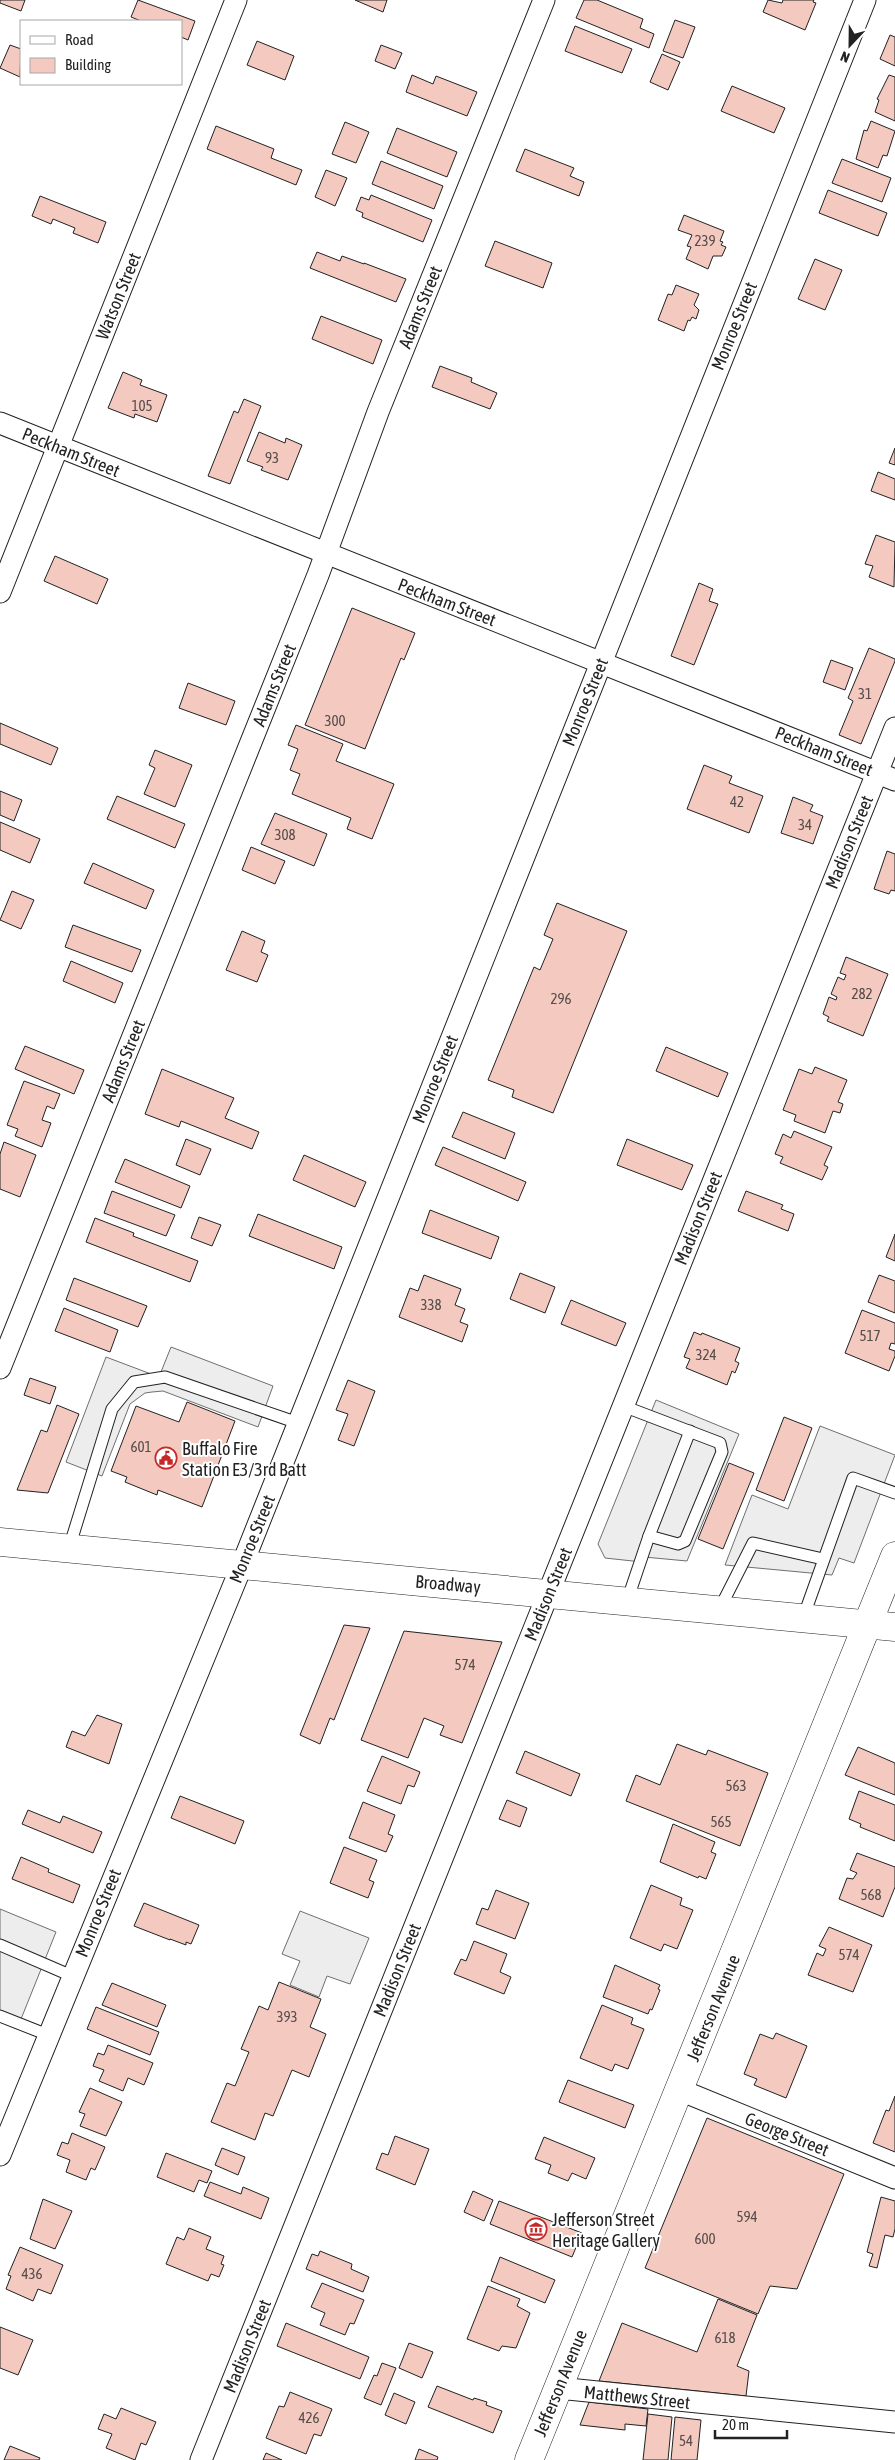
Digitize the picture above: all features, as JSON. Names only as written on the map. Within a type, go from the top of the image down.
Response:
[{"type":"street","name":"Watson Street","points":[[0,592],[236,0]]},
{"type":"street","name":"Adams Street","points":[[0,1368],[326,554],[378,412],[544,0]]},
{"type":"street","name":"Monroe Street","points":[[0,2155],[242,1565],[865,0]]},
{"type":"street","name":"Peckham Street","points":[[0,423],[886,776]]},
{"type":"street","name":"Madison Street","points":[[201,2460],[623,1406],[886,776],[895,728]]},
{"type":"street","name":"Broadway","points":[[0,1542],[882,1626]]},
{"type":"street","name":"Jefferson Avenue","points":[[529,2460],[680,2090],[882,1626],[895,1556]]},
{"type":"street","name":"George Street","points":[[680,2090],[895,2178]]},
{"type":"street","name":"Matthews Street","points":[[558,2388],[895,2422]]},
{"type":"lane","points":[[69,1548],[112,1409],[134,1382],[165,1377],[298,1423]]},
{"type":"lane","points":[[623,1406],[720,1443],[722,1452],[685,1540],[678,1544],[649,1536]]},
{"type":"lane","points":[[627,1602],[649,1536],[690,1431]]},
{"type":"lane","points":[[803,1618],[854,1478],[895,1493]]},
{"type":"lane","points":[[719,1610],[754,1542],[823,1559]]},
{"type":"lane","points":[[0,1945],[72,1976]]},
{"type":"lane","points":[[0,2016],[48,2035]]},
{"type":"shaded area","points":[[171,1347],[273,1386],[258,1427],[163,1391],[145,1393],[130,1404],[102,1476],[66,1462],[106,1357],[159,1377]]},
{"type":"shaded area","points":[[656,1400],[739,1434],[687,1561],[644,1557],[642,1562],[605,1558],[598,1544]]},
{"type":"shaded area","points":[[820,1426],[895,1455],[854,1563],[839,1558],[832,1575],[725,1565],[752,1495],[788,1509]]},
{"type":"shaded area","points":[[0,1909],[56,1932],[17,2029],[0,2022]]},
{"type":"shaded area","points":[[300,1911],[369,1938],[350,1984],[327,1976],[319,1997],[290,1985],[300,1961],[282,1954]]},
{"type":"building","points":[[0,0],[25,0],[21,11],[0,3]]},
{"type":"building","points":[[138,0],[195,21],[188,40],[182,37],[182,20],[138,20],[131,17]]},
{"type":"building","points":[[355,0],[387,0],[383,12]]},
{"type":"building","points":[[584,0],[597,0],[643,19],[640,28],[654,34],[649,48],[576,18]]},
{"type":"building","points":[[768,0],[782,3],[783,0],[814,0],[813,2],[816,3],[805,30],[763,12]]},
{"type":"building","points":[[675,20],[695,27],[683,58],[663,51]]},
{"type":"building","points":[[575,26],[632,49],[622,73],[565,51]]},
{"type":"building","points":[[890,35],[895,37],[895,66],[880,59]]},
{"type":"building","points":[[257,41],[294,56],[285,80],[247,65]]},
{"type":"building","points":[[10,45],[20,49],[20,77],[0,68]]},
{"type":"building","points":[[381,45],[402,53],[395,69],[375,61]]},
{"type":"building","points":[[662,54],[680,62],[668,90],[650,82]]},
{"type":"building","points":[[412,75],[433,84],[436,76],[477,92],[467,116],[406,92]]},
{"type":"building","points":[[889,75],[895,77],[895,121],[875,112],[879,100],[877,99]]},
{"type":"building","points":[[732,86],[785,108],[774,133],[721,111]]},
{"type":"building","points":[[871,121],[895,131],[887,156],[883,155],[878,168],[856,159],[864,130],[867,131]]},
{"type":"building","points":[[345,122],[369,132],[356,163],[332,154]]},
{"type":"building","points":[[216,126],[274,149],[271,158],[302,170],[296,185],[207,149]]},
{"type":"building","points":[[397,128],[457,152],[447,177],[387,153]]},
{"type":"building","points":[[525,149],[574,168],[570,176],[584,182],[579,196],[516,171]]},
{"type":"building","points":[[842,159],[891,178],[882,202],[832,183]]},
{"type":"building","points":[[381,161],[443,186],[434,209],[372,184]]},
{"type":"building","points":[[326,170],[347,178],[335,206],[315,197]]},
{"type":"building","points":[[828,190],[887,213],[878,236],[819,213]]},
{"type":"building","points":[[371,195],[432,220],[423,242],[362,217],[363,213],[356,210],[361,197],[369,200]]},
{"type":"building","points":[[40,196],[106,222],[98,243],[73,233],[75,228],[53,219],[51,224],[32,216]]},
{"type":"building","points":[[684,215],[724,231],[720,241],[723,242],[721,245],[726,247],[722,256],[713,256],[708,269],[686,259],[691,247],[687,246],[692,235],[678,230]]},
{"type":"building","points":[[495,241],[552,263],[543,288],[485,266]]},
{"type":"building","points":[[317,252],[340,261],[342,256],[406,279],[396,302],[310,268]]},
{"type":"building","points":[[815,259],[842,270],[825,310],[798,299]]},
{"type":"building","points":[[676,285],[699,294],[694,305],[699,310],[696,319],[692,317],[690,321],[688,320],[684,331],[658,320],[668,294],[672,295]]},
{"type":"building","points":[[321,316],[382,340],[373,364],[312,339]]},
{"type":"building","points":[[440,366],[472,378],[471,382],[497,393],[490,409],[432,387]]},
{"type":"building","points":[[123,372],[142,380],[140,385],[167,395],[157,422],[135,414],[134,418],[108,408]]},
{"type":"building","points":[[244,399],[261,406],[230,484],[208,476],[234,411],[238,413]]},
{"type":"building","points":[[259,432],[285,443],[286,438],[302,445],[288,480],[261,470],[263,467],[247,461]]},
{"type":"building","points":[[895,448],[895,465],[889,463]]},
{"type":"building","points":[[878,472],[895,479],[895,500],[871,491]]},
{"type":"building","points":[[876,535],[895,542],[894,587],[869,577],[873,566],[865,564]]},
{"type":"building","points":[[55,556],[108,579],[97,604],[44,581]]},
{"type":"building","points":[[699,583],[713,589],[709,601],[718,604],[694,665],[671,656]]},
{"type":"building","points":[[352,608],[415,633],[404,660],[401,658],[365,749],[305,725]]},
{"type":"building","points":[[869,648],[895,659],[895,661],[861,744],[839,735],[853,701],[848,698]]},
{"type":"building","points":[[831,660],[853,668],[845,690],[823,682]]},
{"type":"building","points":[[188,683],[235,701],[226,725],[179,708]]},
{"type":"building","points":[[0,723],[58,748],[51,765],[0,744]]},
{"type":"building","points":[[296,725],[343,744],[336,761],[394,784],[372,839],[347,829],[351,818],[292,794],[300,774],[290,770],[298,749],[288,745]]},
{"type":"building","points":[[155,750],[192,765],[175,807],[144,794],[155,768],[149,765]]},
{"type":"building","points":[[704,765],[732,776],[729,783],[763,796],[749,833],[687,809]]},
{"type":"building","points":[[0,791],[22,800],[14,821],[0,815]]},
{"type":"building","points":[[117,796],[185,824],[175,848],[107,819]]},
{"type":"building","points":[[793,797],[813,805],[810,811],[823,816],[813,844],[781,833]]},
{"type":"building","points":[[275,813],[327,834],[314,866],[261,844]]},
{"type":"building","points":[[0,822],[40,839],[30,863],[0,850]]},
{"type":"building","points":[[251,847],[285,861],[275,884],[242,870]]},
{"type":"building","points":[[887,851],[895,854],[895,891],[891,890],[889,894],[874,889]]},
{"type":"building","points":[[93,863],[154,890],[146,909],[84,883]]},
{"type":"building","points":[[12,891],[34,900],[21,929],[0,920]]},
{"type":"building","points":[[557,903],[627,931],[553,1113],[512,1097],[514,1090],[488,1080],[534,967],[540,970],[553,939],[544,935]]},
{"type":"building","points":[[73,925],[141,950],[132,972],[65,947]]},
{"type":"building","points":[[242,931],[265,941],[261,952],[268,955],[257,982],[226,970]]},
{"type":"building","points":[[846,957],[888,974],[863,1036],[827,1021],[829,1017],[823,1014],[829,997],[836,1000],[837,997],[831,994],[838,977],[844,980],[846,975],[840,973]]},
{"type":"building","points":[[71,961],[123,983],[115,1003],[63,981]]},
{"type":"building","points":[[25,1046],[84,1070],[74,1094],[15,1069]]},
{"type":"building","points":[[666,1047],[728,1073],[718,1097],[656,1071]]},
{"type":"building","points":[[815,1067],[847,1080],[838,1102],[843,1104],[840,1113],[833,1111],[825,1133],[794,1121],[796,1115],[783,1110],[799,1069],[812,1074]]},
{"type":"building","points":[[162,1069],[234,1098],[225,1118],[259,1132],[252,1149],[181,1121],[179,1127],[145,1114]]},
{"type":"building","points":[[24,1081],[60,1094],[54,1109],[47,1106],[42,1120],[51,1123],[42,1147],[15,1136],[18,1129],[7,1125]]},
{"type":"building","points":[[463,1112],[515,1133],[505,1159],[452,1137]]},
{"type":"building","points":[[794,1131],[832,1147],[824,1165],[828,1167],[822,1180],[780,1163],[783,1157],[775,1154],[783,1134],[791,1138]]},
{"type":"building","points":[[186,1139],[211,1149],[200,1175],[176,1165]]},
{"type":"building","points":[[627,1139],[693,1165],[682,1190],[617,1165]]},
{"type":"building","points":[[4,1142],[36,1155],[20,1197],[0,1189],[0,1154]]},
{"type":"building","points":[[443,1147],[526,1182],[518,1201],[435,1165]]},
{"type":"building","points":[[304,1155],[366,1182],[355,1207],[293,1180]]},
{"type":"building","points":[[125,1159],[190,1186],[181,1208],[115,1182]]},
{"type":"building","points":[[112,1191],[175,1215],[166,1236],[104,1213]]},
{"type":"building","points":[[746,1191],[783,1205],[781,1209],[794,1214],[788,1231],[738,1211]]},
{"type":"building","points":[[430,1210],[499,1237],[491,1259],[422,1233]]},
{"type":"building","points":[[258,1214],[342,1247],[334,1269],[249,1236]]},
{"type":"building","points":[[199,1217],[221,1225],[212,1246],[191,1238]]},
{"type":"building","points":[[95,1218],[134,1233],[133,1236],[198,1261],[190,1282],[86,1242]]},
{"type":"building","points":[[895,1234],[895,1261],[886,1257]]},
{"type":"building","points":[[520,1273],[555,1287],[545,1313],[510,1299]]},
{"type":"building","points":[[424,1275],[461,1289],[455,1305],[465,1309],[460,1322],[468,1325],[462,1342],[399,1317],[410,1288],[418,1291]]},
{"type":"building","points":[[879,1275],[895,1281],[895,1313],[868,1302]]},
{"type":"building","points":[[74,1278],[147,1306],[138,1327],[66,1300]]},
{"type":"building","points":[[571,1300],[626,1323],[616,1346],[561,1324]]},
{"type":"building","points":[[64,1308],[118,1330],[110,1352],[55,1331]]},
{"type":"building","points":[[862,1310],[895,1323],[895,1344],[891,1343],[889,1349],[895,1351],[895,1356],[889,1371],[845,1353]]},
{"type":"building","points":[[694,1332],[701,1335],[702,1333],[740,1348],[735,1361],[739,1363],[735,1373],[732,1371],[727,1385],[686,1368],[690,1359],[684,1357]]},
{"type":"building","points":[[30,1378],[56,1387],[50,1404],[24,1395]]},
{"type":"building","points":[[348,1380],[375,1391],[354,1446],[338,1440],[348,1414],[336,1410]]},
{"type":"building","points":[[187,1402],[235,1421],[202,1507],[158,1490],[157,1495],[125,1482],[127,1477],[111,1471],[136,1406],[179,1422]]},
{"type":"building","points":[[57,1405],[79,1414],[48,1493],[17,1490],[41,1430],[47,1432]]},
{"type":"building","points":[[784,1417],[812,1428],[784,1501],[756,1490]]},
{"type":"building","points":[[729,1463],[754,1473],[723,1549],[698,1539]]},
{"type":"building","points":[[344,1625],[370,1628],[334,1720],[330,1718],[320,1744],[300,1735]]},
{"type":"building","points":[[404,1631],[502,1642],[462,1743],[440,1735],[444,1726],[424,1718],[408,1758],[361,1740]]},
{"type":"building","points":[[97,1715],[122,1724],[109,1764],[66,1747],[72,1731],[85,1736]]},
{"type":"building","points":[[677,1744],[706,1755],[708,1750],[768,1773],[740,1846],[626,1801],[636,1775],[660,1785]]},
{"type":"building","points":[[858,1747],[895,1763],[895,1795],[845,1775]]},
{"type":"building","points":[[525,1751],[580,1774],[571,1796],[516,1773]]},
{"type":"building","points":[[382,1756],[420,1772],[414,1787],[408,1785],[401,1804],[367,1791]]},
{"type":"building","points":[[859,1791],[895,1805],[895,1841],[860,1827],[861,1824],[849,1819]]},
{"type":"building","points":[[180,1796],[244,1821],[235,1844],[171,1818]]},
{"type":"building","points":[[507,1800],[527,1808],[520,1827],[499,1819]]},
{"type":"building","points":[[363,1802],[395,1815],[388,1834],[393,1836],[386,1852],[349,1838]]},
{"type":"building","points":[[28,1810],[60,1823],[63,1816],[102,1832],[93,1853],[22,1824]]},
{"type":"building","points":[[673,1824],[715,1842],[711,1852],[716,1854],[706,1879],[699,1876],[698,1878],[660,1862]]},
{"type":"building","points":[[344,1847],[377,1860],[369,1880],[374,1882],[368,1898],[330,1883]]},
{"type":"building","points":[[857,1853],[895,1867],[895,1887],[883,1917],[839,1899],[847,1878],[853,1879],[857,1873],[850,1870]]},
{"type":"building","points":[[21,1857],[49,1869],[48,1872],[80,1885],[73,1903],[12,1879]]},
{"type":"building","points":[[651,1885],[682,1898],[680,1905],[693,1910],[677,1949],[664,1944],[661,1951],[630,1938]]},
{"type":"building","points":[[496,1890],[529,1903],[515,1939],[476,1924],[482,1908],[488,1910]]},
{"type":"building","points":[[144,1903],[199,1925],[191,1944],[186,1942],[186,1945],[170,1940],[134,1926]]},
{"type":"building","points":[[829,1927],[872,1945],[853,1992],[808,1975],[817,1953],[823,1956],[826,1949],[819,1946]]},
{"type":"building","points":[[474,1941],[507,1954],[500,1972],[511,1977],[504,1994],[454,1974],[461,1959],[466,1961]]},
{"type":"building","points":[[615,1965],[660,1985],[658,1989],[660,1990],[652,2010],[650,2009],[648,2014],[603,1997]]},
{"type":"building","points":[[279,1982],[321,1999],[310,2027],[326,2034],[309,2077],[292,2070],[273,2116],[265,2113],[255,2140],[211,2122],[227,2083],[235,2086],[249,2052],[241,2049],[259,2006],[268,2010]]},
{"type":"building","points":[[112,1983],[166,2005],[157,2027],[102,2005]]},
{"type":"building","points":[[602,2005],[633,2018],[631,2024],[644,2029],[628,2069],[615,2064],[612,2071],[580,2058]]},
{"type":"building","points":[[96,2007],[159,2032],[150,2055],[87,2029]]},
{"type":"building","points":[[776,2033],[807,2046],[786,2098],[754,2085],[757,2079],[744,2074],[760,2034],[773,2039]]},
{"type":"building","points":[[108,2045],[153,2063],[144,2085],[128,2078],[123,2091],[99,2081],[104,2070],[93,2066],[98,2053],[104,2055]]},
{"type":"building","points":[[568,2080],[634,2105],[625,2128],[559,2102]]},
{"type":"building","points":[[90,2088],[122,2102],[106,2136],[80,2126],[85,2114],[79,2112]]},
{"type":"building","points":[[895,2096],[895,2152],[873,2143],[886,2110],[889,2111]]},
{"type":"building","points":[[707,2118],[844,2174],[797,2289],[770,2286],[758,2314],[645,2268]]},
{"type":"building","points":[[72,2133],[105,2147],[95,2170],[91,2168],[86,2180],[66,2172],[70,2160],[57,2155],[62,2142],[68,2144]]},
{"type":"building","points":[[395,2136],[429,2149],[415,2185],[376,2169],[382,2153],[388,2155]]},
{"type":"building","points":[[544,2137],[595,2158],[586,2179],[572,2173],[568,2181],[548,2173],[551,2165],[535,2159]]},
{"type":"building","points":[[222,2148],[245,2157],[238,2175],[215,2165]]},
{"type":"building","points":[[166,2153],[212,2171],[207,2183],[199,2180],[194,2192],[157,2177]]},
{"type":"building","points":[[210,2182],[241,2194],[243,2187],[269,2198],[261,2219],[204,2196]]},
{"type":"building","points":[[473,2191],[493,2200],[484,2221],[464,2212]]},
{"type":"building","points":[[881,2197],[895,2201],[895,2229],[893,2237],[885,2235],[877,2268],[869,2266],[873,2254],[867,2252]]},
{"type":"building","points":[[43,2199],[72,2211],[55,2249],[30,2239]]},
{"type":"building","name":"Jefferson Street Heritage Gallery","points":[[499,2201],[582,2233],[572,2257],[490,2224]]},
{"type":"building","points":[[189,2228],[211,2237],[206,2249],[224,2256],[221,2264],[224,2265],[219,2277],[211,2274],[208,2281],[166,2264],[177,2237],[184,2240]]},
{"type":"building","points":[[20,2247],[63,2265],[51,2294],[38,2289],[33,2301],[6,2289],[11,2276],[8,2275]]},
{"type":"building","points":[[320,2251],[352,2264],[351,2269],[369,2277],[363,2292],[306,2269],[312,2254],[318,2256]]},
{"type":"building","points":[[500,2257],[555,2280],[545,2303],[491,2281]]},
{"type":"building","points":[[322,2283],[364,2300],[354,2324],[350,2323],[345,2335],[320,2325],[325,2313],[311,2307]]},
{"type":"building","points":[[488,2286],[520,2299],[517,2306],[530,2313],[516,2348],[502,2346],[499,2351],[467,2339]]},
{"type":"building","points":[[718,2299],[757,2315],[737,2366],[749,2371],[746,2396],[599,2381],[622,2323],[697,2352]]},
{"type":"building","points":[[286,2323],[369,2357],[360,2379],[277,2346]]},
{"type":"building","points":[[0,2327],[33,2340],[18,2375],[0,2368]]},
{"type":"building","points":[[409,2343],[433,2352],[422,2378],[399,2368]]},
{"type":"building","points":[[382,2363],[396,2368],[381,2405],[364,2398],[374,2375],[377,2376]]},
{"type":"building","points":[[437,2386],[473,2400],[474,2398],[487,2402],[486,2405],[502,2411],[493,2433],[428,2407]]},
{"type":"building","points":[[290,2392],[332,2409],[321,2436],[314,2434],[306,2454],[266,2438],[279,2406],[284,2407]]},
{"type":"building","points":[[394,2393],[415,2402],[406,2424],[385,2415]]},
{"type":"building","points":[[589,2402],[648,2409],[646,2426],[625,2424],[625,2430],[580,2425]]},
{"type":"building","points":[[121,2408],[156,2422],[146,2445],[141,2443],[135,2460],[106,2448],[112,2434],[98,2429],[104,2414],[116,2419]]},
{"type":"building","points":[[648,2414],[672,2417],[668,2460],[643,2460]]},
{"type":"building","points":[[675,2417],[701,2420],[697,2460],[671,2460]]},
{"type":"building","points":[[10,2446],[40,2458],[39,2460],[4,2460]]},
{"type":"building","points":[[419,2449],[438,2457],[437,2460],[415,2460]]},
{"type":"building","points":[[266,2453],[282,2460],[263,2460]]},
{"type":"place","name":"Buffalo Fire Station E3/3rd Batt","points":[[166,1458]]},
{"type":"place","name":"Jefferson Street Heritage Gallery","points":[[536,2229]]}]
